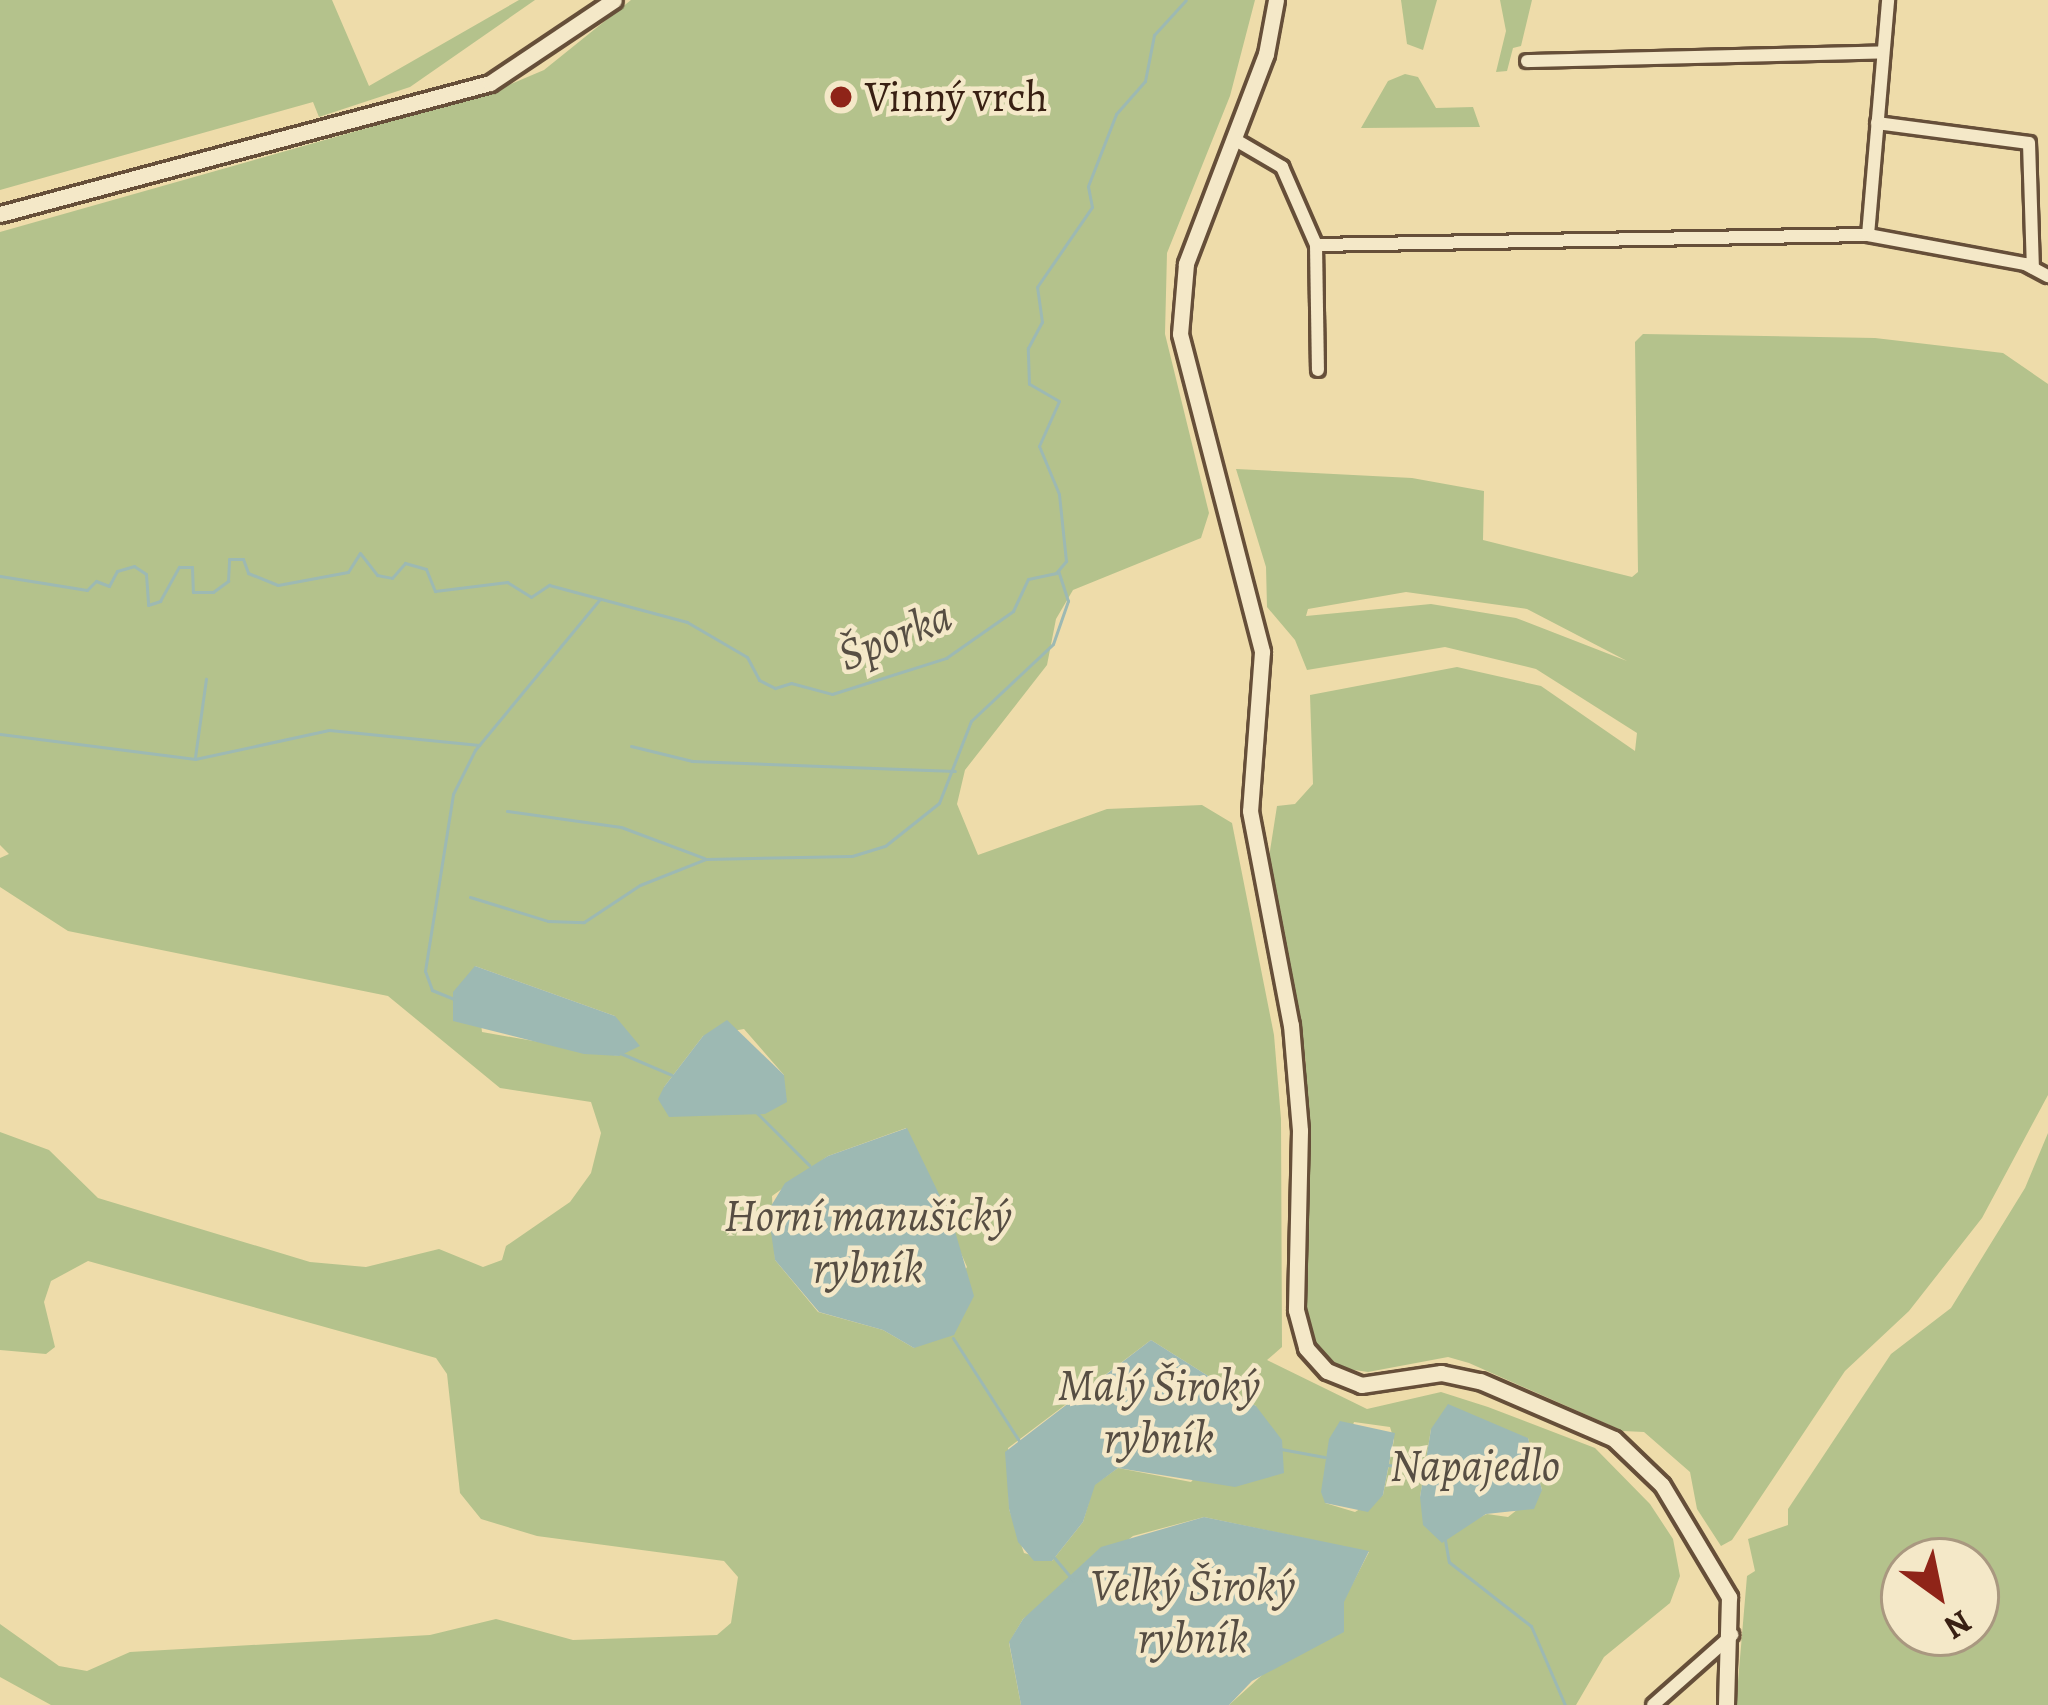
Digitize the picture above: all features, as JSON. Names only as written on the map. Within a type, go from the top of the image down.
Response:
[{"type":"street","points":[[0,214],[490,83],[614,0]]},
{"type":"street","points":[[1276,0],[1234,139],[1186,265],[1180,334],[1260,635],[1250,812],[1291,1025],[1300,1131],[1296,1310],[1306,1348],[1327,1371],[1361,1385],[1441,1373],[1480,1381],[1614,1439],[1662,1485],[1729,1597],[1733,1634],[1726,1705]]},
{"type":"street","points":[[1868,235],[1888,0]]},
{"type":"street","points":[[1527,62],[1883,52]]},
{"type":"street","points":[[1877,123],[2029,143],[2033,268]]},
{"type":"street","points":[[1234,139],[1282,166],[1316,245],[1318,370]]},
{"type":"street","points":[[1316,245],[1868,235],[2033,268],[2048,276]]},
{"type":"street","points":[[1653,1705],[1733,1634]]},
{"type":"green space","points":[[0,0],[332,0],[369,86],[519,0],[535,0],[410,87],[319,117],[313,102],[0,190]]},
{"type":"green space","points":[[631,0],[1255,0],[1230,96],[1167,253],[1165,334],[1209,513],[1201,538],[1073,590],[1056,619],[1047,665],[965,770],[957,804],[978,855],[1107,809],[1202,805],[1232,823],[1274,1035],[1281,1119],[1282,1347],[1267,1360],[1367,1409],[1441,1392],[1488,1407],[1595,1448],[1650,1504],[1673,1539],[1680,1576],[1670,1603],[1604,1657],[1576,1705],[1229,1705],[1343,1602],[1369,1552],[1204,1517],[1133,1536],[1023,1619],[1009,1643],[1021,1705],[51,1705],[0,1677],[0,1624],[59,1666],[87,1671],[130,1652],[430,1635],[496,1619],[573,1640],[717,1635],[731,1623],[738,1577],[724,1561],[537,1536],[481,1519],[460,1493],[447,1374],[436,1358],[88,1261],[51,1281],[44,1302],[55,1347],[46,1354],[0,1350],[0,1132],[49,1150],[98,1198],[310,1262],[366,1267],[439,1249],[483,1267],[502,1260],[506,1246],[570,1202],[591,1173],[601,1133],[591,1102],[500,1088],[388,996],[68,931],[0,887],[0,858],[9,854],[0,845],[0,232],[487,94],[544,70]],"holes":[[[475,966],[615,1016],[619,1056],[482,1032]],[[744,1029],[784,1075],[664,1087],[703,1036]],[[906,1128],[967,1267],[914,1348],[883,1330],[818,1312],[775,1260],[772,1196],[828,1156]],[[1151,1340],[1256,1406],[1191,1482],[1118,1468],[1094,1485],[1083,1522],[1052,1561],[1024,1553],[1009,1509],[1008,1448]],[[1354,1422],[1390,1427],[1394,1440],[1383,1495],[1355,1512],[1325,1503]],[[1431,1429],[1528,1438],[1542,1490],[1508,1517],[1487,1514],[1470,1522],[1420,1497]]]},
{"type":"green space","points":[[1401,0],[1437,0],[1423,50],[1407,44]]},
{"type":"green space","points":[[1500,0],[1532,0],[1521,46],[1513,48],[1507,71],[1496,72],[1506,31]]},
{"type":"green space","points":[[1405,74],[1418,77],[1436,108],[1473,107],[1480,127],[1361,128],[1388,81]]},
{"type":"green space","points":[[1643,334],[1875,338],[2003,353],[2048,384],[2048,1095],[1982,1218],[1909,1311],[1845,1371],[1732,1540],[1721,1546],[1697,1509],[1690,1472],[1644,1432],[1623,1431],[1448,1357],[1368,1372],[1341,1368],[1309,1340],[1301,1309],[1306,1063],[1267,870],[1277,806],[1295,804],[1313,784],[1310,695],[1457,667],[1541,686],[1635,751],[1637,733],[1536,669],[1445,647],[1307,670],[1295,640],[1267,607],[1266,567],[1236,469],[1412,478],[1484,491],[1483,540],[1632,577],[1638,572],[1635,342]],"holes":[[[1406,592],[1527,609],[1627,661],[1516,618],[1431,604],[1306,616],[1308,609]]]},
{"type":"green space","points":[[2048,1133],[2048,1705],[1736,1705],[1747,1576],[1755,1571],[1748,1539],[1788,1525],[1788,1509],[1891,1354],[1951,1308],[2025,1188]]},
{"type":"water","points":[[475,966],[615,1016],[640,1046],[619,1056],[584,1054],[453,1021],[453,992]]},
{"type":"water","points":[[727,1020],[784,1075],[787,1102],[765,1114],[669,1117],[658,1099],[664,1087],[703,1036]]},
{"type":"water","name":"Horní manušický rybník","points":[[907,1128],[952,1221],[974,1296],[954,1335],[914,1348],[883,1330],[819,1312],[775,1260],[768,1211],[785,1183],[828,1156]]},
{"type":"water","name":"Malý Široký rybník","points":[[1151,1340],[1256,1406],[1282,1440],[1284,1473],[1235,1487],[1118,1468],[1095,1485],[1083,1522],[1052,1561],[1034,1561],[1018,1542],[1009,1509],[1005,1452]]},
{"type":"water","name":"Napajedlo","points":[[1448,1404],[1528,1438],[1542,1490],[1534,1509],[1486,1514],[1442,1543],[1423,1525],[1420,1497],[1431,1429]]},
{"type":"water","points":[[1340,1421],[1395,1433],[1383,1495],[1368,1512],[1325,1503],[1321,1492],[1329,1439]]},
{"type":"water","name":"Velký Široký rybník","points":[[1204,1517],[1369,1551],[1344,1602],[1344,1632],[1252,1681],[1229,1705],[1021,1705],[1009,1642],[1023,1619],[1101,1547]]},
{"type":"waterway","name":"Šporka","points":[[0,576],[87,590],[96,581],[109,586],[117,571],[134,566],[146,574],[148,605],[160,601],[179,567],[192,567],[193,592],[213,592],[228,581],[229,559],[243,559],[248,573],[278,585],[348,572],[360,553],[377,575],[392,578],[405,563],[426,569],[435,591],[507,582],[531,597],[549,585],[687,622],[747,657],[759,680],[775,688],[791,683],[832,694],[946,658],[1013,611],[1028,579],[1056,573],[1066,561],[1059,494],[1039,446],[1059,401],[1029,384],[1028,348],[1042,322],[1037,287],[1092,207],[1088,186],[1116,114],[1145,81],[1154,35],[1186,0]]},
{"type":"waterway","points":[[470,897],[548,921],[584,922],[640,885],[706,859],[852,856],[885,846],[939,803],[971,721],[1053,644],[1068,601],[1058,571]]},
{"type":"waterway","points":[[454,999],[432,990],[425,971],[453,794],[475,750],[600,599]]},
{"type":"waterway","points":[[195,757],[206,679]]},
{"type":"waterway","points":[[0,734],[195,759],[329,730],[479,745]]},
{"type":"waterway","points":[[631,746],[692,761],[955,771]]},
{"type":"waterway","points":[[507,811],[621,827],[704,858]]},
{"type":"waterway","points":[[620,1053],[672,1075]]},
{"type":"waterway","points":[[757,1113],[809,1165]]},
{"type":"waterway","points":[[953,1338],[1019,1441]]},
{"type":"waterway","points":[[1281,1449],[1324,1457]]},
{"type":"waterway","points":[[1387,1465],[1426,1469]]},
{"type":"waterway","points":[[1445,1540],[1449,1562],[1531,1626],[1565,1705]]},
{"type":"waterway","points":[[1052,1555],[1073,1580]]},
{"type":"place","name":"Vinný vrch","points":[[841,97]]}]
